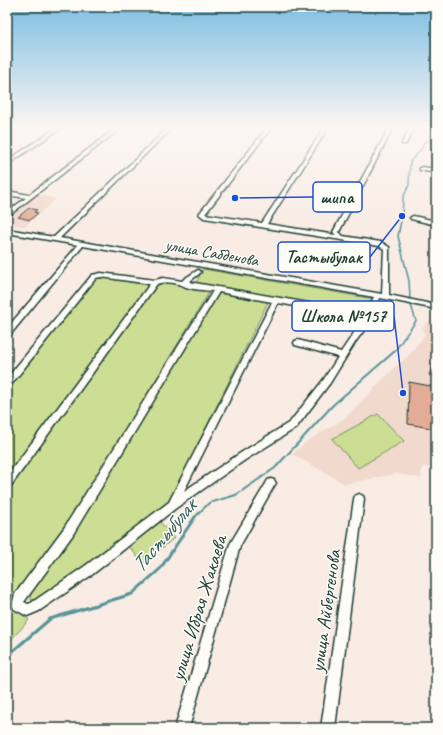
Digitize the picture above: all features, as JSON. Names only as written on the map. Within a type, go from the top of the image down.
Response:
[{"type":"street","points":[[8,213],[75,162]]},
{"type":"street","points":[[55,240],[135,162]]},
{"type":"street","points":[[217,290],[68,532],[19,598],[18,605],[27,610],[34,607],[89,570],[172,505],[242,456],[292,425],[322,386],[382,296],[387,248],[381,244],[204,216],[202,213],[242,162]]},
{"type":"street","points":[[263,226],[304,162]]},
{"type":"street","points":[[340,238],[336,232],[337,229],[373,162]]},
{"type":"street","points":[[422,169],[436,171]]},
{"type":"street","points":[[7,193],[30,197]]},
{"type":"street","points":[[413,218],[436,223]]},
{"type":"street","name":"улица Сабденова","points":[[7,231],[382,296],[436,307]]},
{"type":"street","points":[[7,333],[82,244]]},
{"type":"street","points":[[188,284],[186,280],[198,272],[202,265]]},
{"type":"street","points":[[7,384],[94,276],[101,275],[155,282],[163,280],[369,316]]},
{"type":"street","points":[[7,484],[155,282]]},
{"type":"street","points":[[172,505],[276,300]]},
{"type":"street","points":[[298,343],[343,354]]},
{"type":"street","name":"улица Ибрая Жакаева","points":[[182,728],[235,544],[271,483]]},
{"type":"street","name":"улица Айбергенова","points":[[328,728],[358,499]]},
{"type":"shaded area","points":[[37,194],[56,199],[25,226],[7,224],[7,217]]},
{"type":"shaded area","points":[[436,315],[436,467],[422,467],[421,478],[396,474],[345,484],[292,454],[308,441],[345,418],[394,368],[408,356],[425,335],[423,327]]},
{"type":"green space","points":[[203,269],[374,299],[365,314],[196,283]]},
{"type":"green space","points":[[100,277],[149,285],[7,477],[7,389],[92,281]]},
{"type":"green space","points":[[164,282],[210,291],[79,506],[9,604],[29,620],[7,644],[7,491],[158,284]]},
{"type":"green space","points":[[218,293],[268,302],[169,503],[87,566],[35,600],[31,600],[30,593],[84,516]]},
{"type":"green space","points":[[378,414],[404,441],[358,468],[332,439]]},
{"type":"green space","points":[[160,522],[174,538],[143,564],[129,546]]},
{"type":"building","points":[[29,208],[37,210],[34,212],[38,213],[30,220],[18,217]]},
{"type":"building","points":[[436,358],[436,378],[429,375]]},
{"type":"building","points":[[409,382],[436,387],[436,429],[408,424]]},
{"type":"waterway","name":"Тастыбулак","points":[[410,162],[409,185],[403,198],[402,216],[398,236],[409,281],[410,298]]},
{"type":"waterway","name":"Тастыбулак","points":[[394,352],[416,321],[411,305]]},
{"type":"waterway","name":"Тастыбулак","points":[[195,517],[209,503],[236,495],[275,468],[333,405],[394,352]]},
{"type":"waterway","name":"Тастыбулак","points":[[7,656],[50,619],[132,594],[160,569],[195,517]]},
{"type":"place","name":"шипа","points":[[235,198]]},
{"type":"place","name":"Тастыбулак","points":[[402,216]]},
{"type":"place","name":"Школа №157","points":[[403,393]]}]
